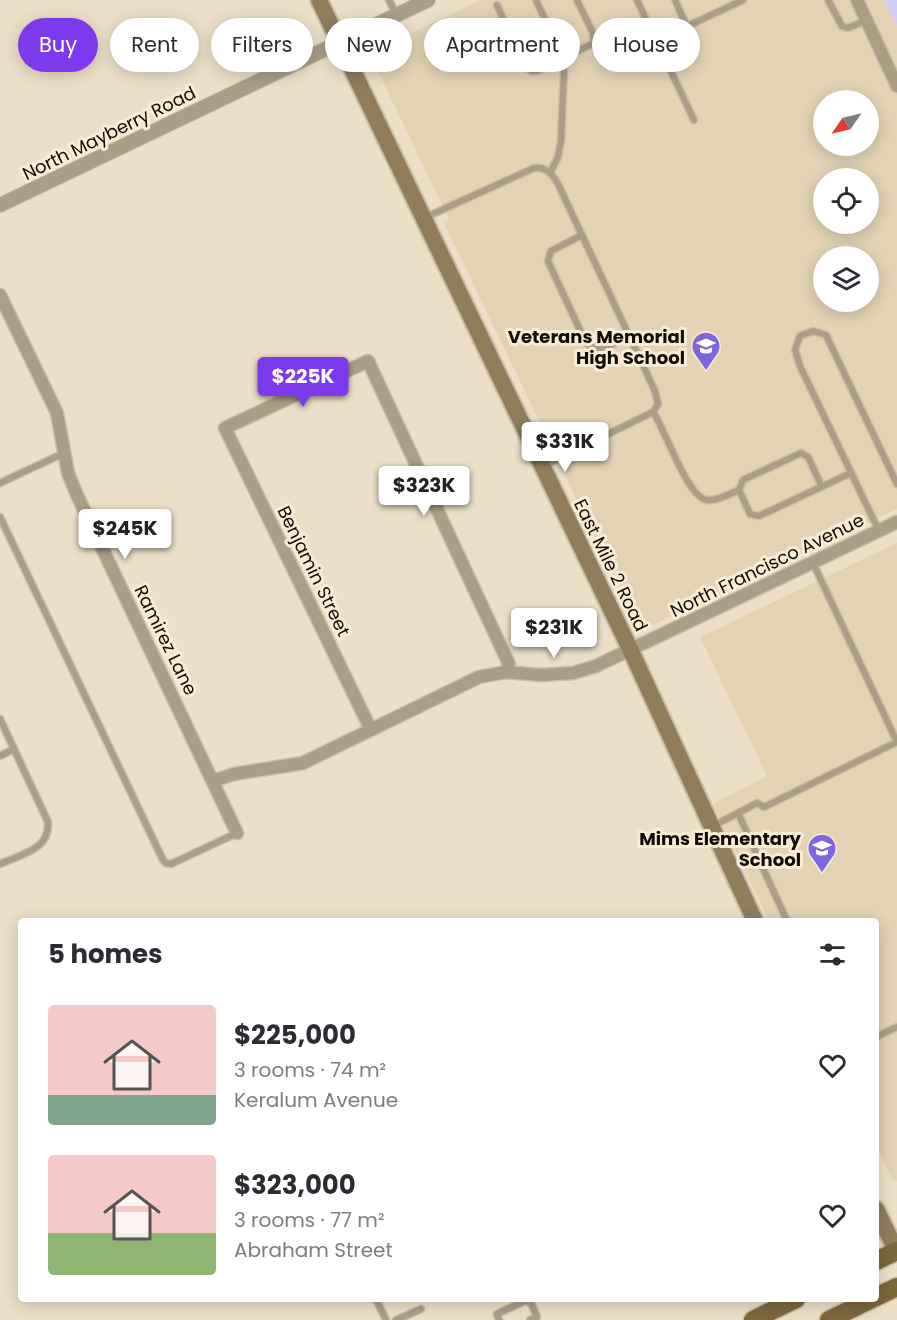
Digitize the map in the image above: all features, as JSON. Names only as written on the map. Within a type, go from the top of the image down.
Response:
[{"type":"main road","name":"East Mile 2 Road","points":[[320,0],[329,18]]},
{"type":"main road","name":"East Mile 2 Road","points":[[355,72],[631,651],[712,826],[750,918]]},
{"type":"main road","points":[[879,1215],[897,1251],[879,1260]]},
{"type":"main road","points":[[879,1296],[897,1287]]},
{"type":"main road","points":[[753,1320],[790,1302]]},
{"type":"main road","points":[[829,1320],[866,1302]]},
{"type":"street","name":"North Mayberry Road","points":[[390,18],[428,0]]},
{"type":"street","points":[[857,0],[897,86]]},
{"type":"street","name":"North Mayberry Road","points":[[0,205],[325,48]]},
{"type":"street","name":"Ramirez Lane","points":[[0,295],[57,413],[68,473],[77,495],[237,834]]},
{"type":"street","name":"Benjamin Street","points":[[371,730],[225,428],[368,361],[509,664],[506,672]]},
{"type":"street","name":"North Francisco Avenue","points":[[213,781],[234,774],[303,763],[479,677],[506,672],[541,675],[573,673],[596,666],[897,522]]},
{"type":"lane","points":[[389,0],[396,15]]},
{"type":"lane","points":[[536,0],[544,18]]},
{"type":"lane","points":[[577,0],[593,33],[594,43],[580,50]]},
{"type":"lane","points":[[637,0],[645,18]]},
{"type":"lane","points":[[675,0],[683,18]]},
{"type":"lane","points":[[700,21],[742,0]]},
{"type":"lane","points":[[828,0],[842,26],[848,28],[867,20]]},
{"type":"lane","points":[[497,5],[503,18]]},
{"type":"lane","points":[[550,173],[558,157],[561,141],[564,72]]},
{"type":"lane","points":[[671,72],[693,120]]},
{"type":"lane","points":[[424,218],[534,168],[539,167],[550,173],[559,186],[657,397],[658,404],[653,412],[543,466]]},
{"type":"lane","points":[[582,235],[551,251],[548,261],[585,341],[591,348],[599,349],[629,336]]},
{"type":"lane","points":[[879,531],[797,358],[795,350],[797,341],[807,333],[813,331],[826,335],[897,484]]},
{"type":"lane","points":[[653,412],[688,482],[705,500],[714,500],[739,490],[743,480],[801,453],[808,457],[822,487]]},
{"type":"lane","points":[[0,483],[64,453]]},
{"type":"lane","points":[[739,490],[750,514],[756,516],[851,473]]},
{"type":"lane","points":[[0,517],[163,860],[171,864],[237,834]]},
{"type":"lane","points":[[712,826],[758,803],[764,807],[897,742],[813,563]]},
{"type":"lane","points":[[0,719],[48,822],[49,831],[47,839],[41,845],[0,864]]},
{"type":"lane","points":[[0,756],[14,749]]},
{"type":"lane","points":[[738,813],[786,918]]},
{"type":"lane","points":[[879,1036],[897,1027]]},
{"type":"lane","points":[[377,1302],[386,1320]]},
{"type":"lane","points":[[499,1320],[497,1314],[523,1302]]},
{"type":"lane","points":[[529,1302],[537,1317],[530,1320]]},
{"type":"lane","points":[[396,1320],[421,1309]]},
{"type":"shaded area","name":"Veterans Memorial High School","points":[[481,0],[897,0],[897,509],[646,628],[637,625],[444,223],[449,219],[378,72],[412,72],[412,33],[424,27],[424,72],[580,72],[580,18],[443,18]]},
{"type":"shaded area","points":[[884,0],[897,0],[897,26]]},
{"type":"shaded area","name":"Mims Elementary School","points":[[897,543],[897,1181],[892,1179],[879,1152],[879,918],[768,918],[713,804],[767,776],[700,637]]},
{"type":"place","name":"Veterans Memorial High School","points":[[706,372]]},
{"type":"place","name":"Mims Elementary School","points":[[822,874]]}]
